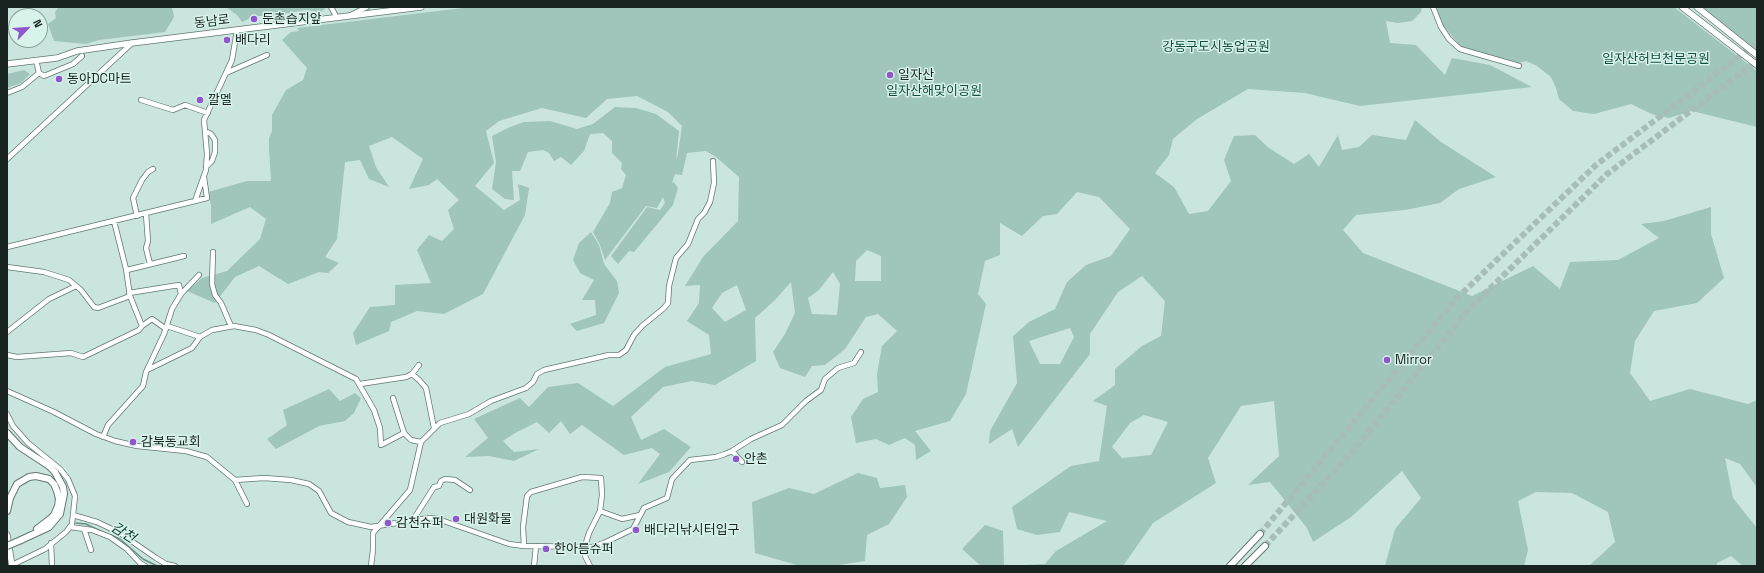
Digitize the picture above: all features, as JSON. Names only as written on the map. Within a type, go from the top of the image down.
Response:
[{"type":"highway","points":[[7,433],[20,446],[49,466],[55,472],[63,487],[64,494],[60,514],[49,527],[7,542]]},
{"type":"highway","points":[[7,511],[13,490],[24,480],[36,476],[49,479],[54,484],[59,499],[54,514],[45,524],[7,546]]},
{"type":"highway","points":[[1230,566],[1260,534]]},
{"type":"highway","points":[[1246,566],[1265,546],[1252,566]]},
{"type":"highway","points":[[1225,566],[1236,559]]},
{"type":"main road","name":"동남로","points":[[7,64],[57,58],[77,51],[132,43],[421,7]]},
{"type":"main road","points":[[1682,7],[1757,65]]},
{"type":"main road","points":[[1697,7],[1757,55]]},
{"type":"main road","points":[[7,535],[12,566]]},
{"type":"street","points":[[331,7],[337,18]]},
{"type":"street","points":[[350,16],[367,7]]},
{"type":"street","points":[[1433,7],[1441,27],[1449,39],[1460,49],[1519,66]]},
{"type":"street","points":[[195,201],[206,167],[207,154],[204,120],[232,60],[237,30]]},
{"type":"street","points":[[7,159],[132,43]]},
{"type":"street","points":[[226,73],[268,54]]},
{"type":"street","points":[[36,60],[39,73],[44,76],[73,64],[82,56]]},
{"type":"street","points":[[7,93],[22,87],[39,73]]},
{"type":"street","points":[[141,100],[173,110],[185,105],[208,113]]},
{"type":"street","points":[[205,131],[211,134],[215,140],[215,152],[212,161],[206,167]]},
{"type":"street","points":[[371,566],[374,550],[372,533],[410,490],[421,442],[434,428],[440,423],[469,414],[491,401],[526,388],[533,382],[537,374],[544,370],[609,355],[619,355],[626,350],[634,335],[642,326],[664,308],[668,303],[669,286],[676,258],[688,244],[698,219],[704,213],[710,202],[714,183],[713,161]]},
{"type":"street","points":[[137,216],[133,198],[142,180],[148,172],[153,169]]},
{"type":"street","points":[[7,247],[206,198],[204,175]]},
{"type":"street","points":[[146,214],[148,241],[146,248],[150,264]]},
{"type":"street","points":[[114,221],[127,270],[130,295],[142,326]]},
{"type":"street","points":[[213,252],[212,284],[215,295],[221,303],[231,326]]},
{"type":"street","points":[[127,270],[184,256]]},
{"type":"street","points":[[7,267],[44,272],[69,280],[81,290],[94,307],[98,308],[130,295],[179,285],[181,294]]},
{"type":"street","points":[[103,437],[108,425],[143,386],[147,370],[166,327],[172,309],[181,294],[199,274]]},
{"type":"street","points":[[7,332],[49,299],[76,286]]},
{"type":"street","points":[[7,356],[17,357],[71,354],[83,357],[139,330],[152,319],[166,327],[200,337]]},
{"type":"street","points":[[147,370],[192,348],[200,337],[212,330],[231,326],[256,330],[270,335],[356,379],[374,410],[380,428],[381,445],[404,433]]},
{"type":"street","points":[[235,480],[264,478],[291,480],[309,484],[319,491],[331,513],[348,522],[371,527],[429,518],[438,519],[509,544],[524,546],[598,545],[629,532],[636,526],[644,508],[667,498],[672,479],[690,460],[716,457],[732,451],[751,439],[782,425],[806,401],[821,390],[825,379],[838,368],[854,363],[862,352]]},
{"type":"street","points":[[360,384],[406,377],[412,374],[419,365]]},
{"type":"street","points":[[412,374],[426,388],[434,428]]},
{"type":"street","points":[[7,391],[54,412],[103,437],[130,444],[186,451],[207,457],[235,480],[247,504]]},
{"type":"street","points":[[393,398],[404,433],[411,440],[421,442]]},
{"type":"street","points":[[7,414],[13,426],[28,443],[60,469],[68,479],[75,496],[72,524],[66,532],[45,549],[12,566]]},
{"type":"street","points":[[732,451],[742,462]]},
{"type":"street","points":[[524,546],[523,532],[526,502],[527,496],[531,492],[582,477],[601,478],[602,495],[600,512],[589,533],[586,546],[586,556],[590,566]]},
{"type":"street","points":[[413,520],[434,487],[440,486],[441,481],[445,479],[455,480],[470,490]]},
{"type":"street","points":[[600,512],[622,519],[640,516]]},
{"type":"street","points":[[73,515],[97,522],[120,532],[156,558],[166,564],[175,566]]},
{"type":"street","points":[[70,527],[92,530],[110,537],[127,549],[142,565]]},
{"type":"street","points":[[84,529],[91,550]]},
{"type":"street","points":[[51,543],[52,566]]},
{"type":"street","points":[[534,566],[536,546]]},
{"type":"green space","points":[[59,7],[172,7],[174,17],[165,32],[99,40],[86,44],[54,41],[48,24],[56,18],[55,12]]},
{"type":"green space","points":[[226,7],[327,7],[321,12],[305,10],[273,16],[255,16],[242,22],[237,15]]},
{"type":"green space","points":[[471,7],[1422,7],[1421,12],[1412,21],[1398,23],[1386,21],[1390,43],[1416,45],[1445,75],[1452,58],[1490,65],[1532,87],[1360,106],[1305,93],[1248,89],[1197,119],[1173,139],[1169,155],[1155,173],[1174,187],[1189,214],[1208,211],[1231,181],[1224,160],[1234,136],[1255,135],[1269,148],[1294,164],[1309,154],[1319,167],[1338,135],[1342,150],[1359,147],[1372,135],[1406,140],[1415,120],[1441,142],[1496,177],[1459,189],[1440,203],[1405,210],[1356,215],[1343,230],[1363,253],[1472,296],[1533,266],[1560,289],[1570,262],[1618,260],[1659,238],[1641,224],[1664,221],[1711,207],[1711,234],[1724,278],[1697,303],[1654,311],[1635,341],[1630,373],[1650,401],[1690,389],[1748,404],[1757,400],[1757,485],[1756,486],[1740,464],[1725,458],[1733,498],[1757,528],[1757,566],[1743,566],[1731,556],[1717,563],[1717,566],[1589,566],[1615,542],[1608,512],[1572,493],[1536,492],[1518,501],[1528,550],[1524,566],[1385,566],[1395,529],[1421,498],[1402,471],[1351,517],[1313,542],[1307,528],[1270,482],[1248,485],[1279,456],[1274,401],[1241,406],[1208,458],[1216,483],[1153,523],[1123,566],[1006,566],[1045,564],[1056,551],[1107,521],[1069,512],[1060,532],[1037,535],[1017,529],[1012,507],[1071,466],[1099,461],[1107,406],[1093,401],[1115,385],[1115,369],[1142,346],[1161,336],[1165,301],[1142,276],[1118,292],[1090,334],[1090,354],[1018,447],[1012,429],[989,444],[990,431],[1017,383],[1013,336],[1029,322],[1055,309],[1067,282],[1086,265],[1111,256],[1130,229],[1099,197],[1077,192],[1057,214],[1043,216],[1022,236],[1000,223],[1000,255],[985,261],[978,294],[986,304],[966,394],[950,421],[915,431],[931,451],[916,460],[915,445],[905,438],[889,445],[876,439],[856,443],[851,417],[863,399],[878,392],[877,374],[882,346],[897,331],[878,314],[866,317],[845,349],[825,365],[812,366],[805,377],[780,368],[773,352],[785,334],[795,313],[791,282],[775,300],[755,318],[756,361],[715,385],[692,381],[663,387],[631,417],[641,440],[664,429],[691,447],[669,472],[638,484],[660,454],[652,448],[624,455],[582,425],[570,434],[561,421],[549,433],[537,422],[503,441],[514,452],[539,449],[514,461],[489,456],[465,457],[488,438],[474,419],[520,398],[529,407],[548,387],[578,383],[613,406],[665,367],[711,354],[709,335],[687,321],[699,303],[700,285],[685,286],[703,257],[738,221],[739,177],[716,157],[706,151],[687,153],[682,175],[675,174],[672,183],[674,182],[678,188],[673,205],[634,252],[629,251],[618,264],[611,256],[647,207],[660,210],[665,203],[663,197],[657,208],[646,206],[605,260],[600,245],[593,232],[610,203],[612,192],[622,188],[626,175],[621,169],[622,163],[612,153],[612,141],[603,133],[590,134],[584,151],[571,165],[561,157],[554,161],[549,153],[543,150],[528,152],[520,171],[512,171],[514,200],[505,199],[492,189],[496,162],[492,136],[524,122],[550,121],[577,129],[593,124],[615,107],[636,108],[656,114],[679,131],[676,161],[682,126],[668,112],[637,96],[607,99],[586,118],[542,108],[499,121],[486,131],[494,163],[475,186],[504,210],[520,200],[518,184],[529,188],[525,215],[483,294],[444,314],[417,311],[391,322],[389,331],[356,345],[353,333],[370,307],[395,305],[395,285],[431,283],[417,250],[429,235],[442,241],[454,229],[448,210],[459,200],[437,179],[429,185],[409,189],[423,159],[392,137],[369,146],[376,167],[389,187],[369,179],[360,160],[345,162],[337,239],[325,257],[339,263],[328,273],[319,272],[288,284],[259,266],[235,277],[215,303],[187,291],[202,278],[227,271],[260,239],[266,219],[250,207],[211,224],[211,205],[208,192],[247,181],[271,181],[269,138],[272,131],[272,115],[286,90],[303,80],[307,68],[282,40],[291,32],[299,31],[297,28]],"holes":[[[867,250],[881,256],[881,281],[855,281],[856,261]],[[833,272],[840,284],[837,315],[812,314],[808,298],[819,290]],[[737,285],[746,310],[725,322],[712,308],[722,293]],[[1070,328],[1074,337],[1060,364],[1040,364],[1029,341]],[[1144,415],[1168,422],[1151,455],[1122,458],[1112,447],[1130,423]]]},
{"type":"green space","name":"일자산허브천문공원","points":[[1435,7],[1674,7],[1757,71],[1757,127],[1692,111],[1669,118],[1654,115],[1631,104],[1594,114],[1573,111],[1559,99],[1551,77],[1537,66],[1526,61],[1519,63],[1461,47],[1443,25]]},
{"type":"green space","points":[[1699,7],[1757,7],[1757,54]]},
{"type":"green space","points":[[24,70],[30,74],[21,83],[7,88],[7,74]]},
{"type":"green space","points":[[591,232],[599,245],[604,264],[617,281],[619,293],[604,323],[577,331],[570,324],[596,315],[595,300],[582,300],[594,280],[580,273],[573,260],[579,243]]},
{"type":"green space","points":[[329,389],[340,401],[355,393],[361,398],[354,413],[345,421],[319,426],[276,449],[267,439],[287,425],[283,410]]},
{"type":"green space","points":[[858,473],[877,478],[880,488],[905,485],[907,497],[889,524],[867,535],[865,561],[832,566],[800,566],[755,553],[752,502],[789,488],[814,494]]},
{"type":"green space","points":[[985,525],[1003,531],[1004,566],[981,566],[962,549]]},
{"type":"waterway","name":"감천","points":[[76,523],[86,524],[107,534]]},
{"type":"waterway","name":"감천","points":[[111,535],[120,539],[143,559],[157,566]]},
{"type":"tunnel","points":[[1260,534],[1456,299],[1596,165],[1757,43]]},
{"type":"tunnel","points":[[1265,546],[1354,450],[1469,309],[1607,174],[1757,61]]},
{"type":"place","name":"둔촌습지앞","points":[[254,19]]},
{"type":"place","name":"배다리","points":[[227,40]]},
{"type":"place","name":"일자산","points":[[890,75]]},
{"type":"place","name":"동아DC마트","points":[[59,79]]},
{"type":"place","name":"깔멜","points":[[200,100]]},
{"type":"place","name":"Mirror","points":[[1387,360]]},
{"type":"place","name":"감북동교회","points":[[133,442]]},
{"type":"place","name":"안촌","points":[[736,459]]},
{"type":"place","name":"대원화물","points":[[456,519]]},
{"type":"place","name":"감천슈퍼","points":[[388,523]]},
{"type":"place","name":"배다리낚시터입구","points":[[636,530]]},
{"type":"place","name":"한아름슈퍼","points":[[546,549]]},
{"type":"park label","name":"강동구도시농업공원","points":[[1216,47]]},
{"type":"park label","name":"일자산해맞이공원","points":[[934,91]]}]
